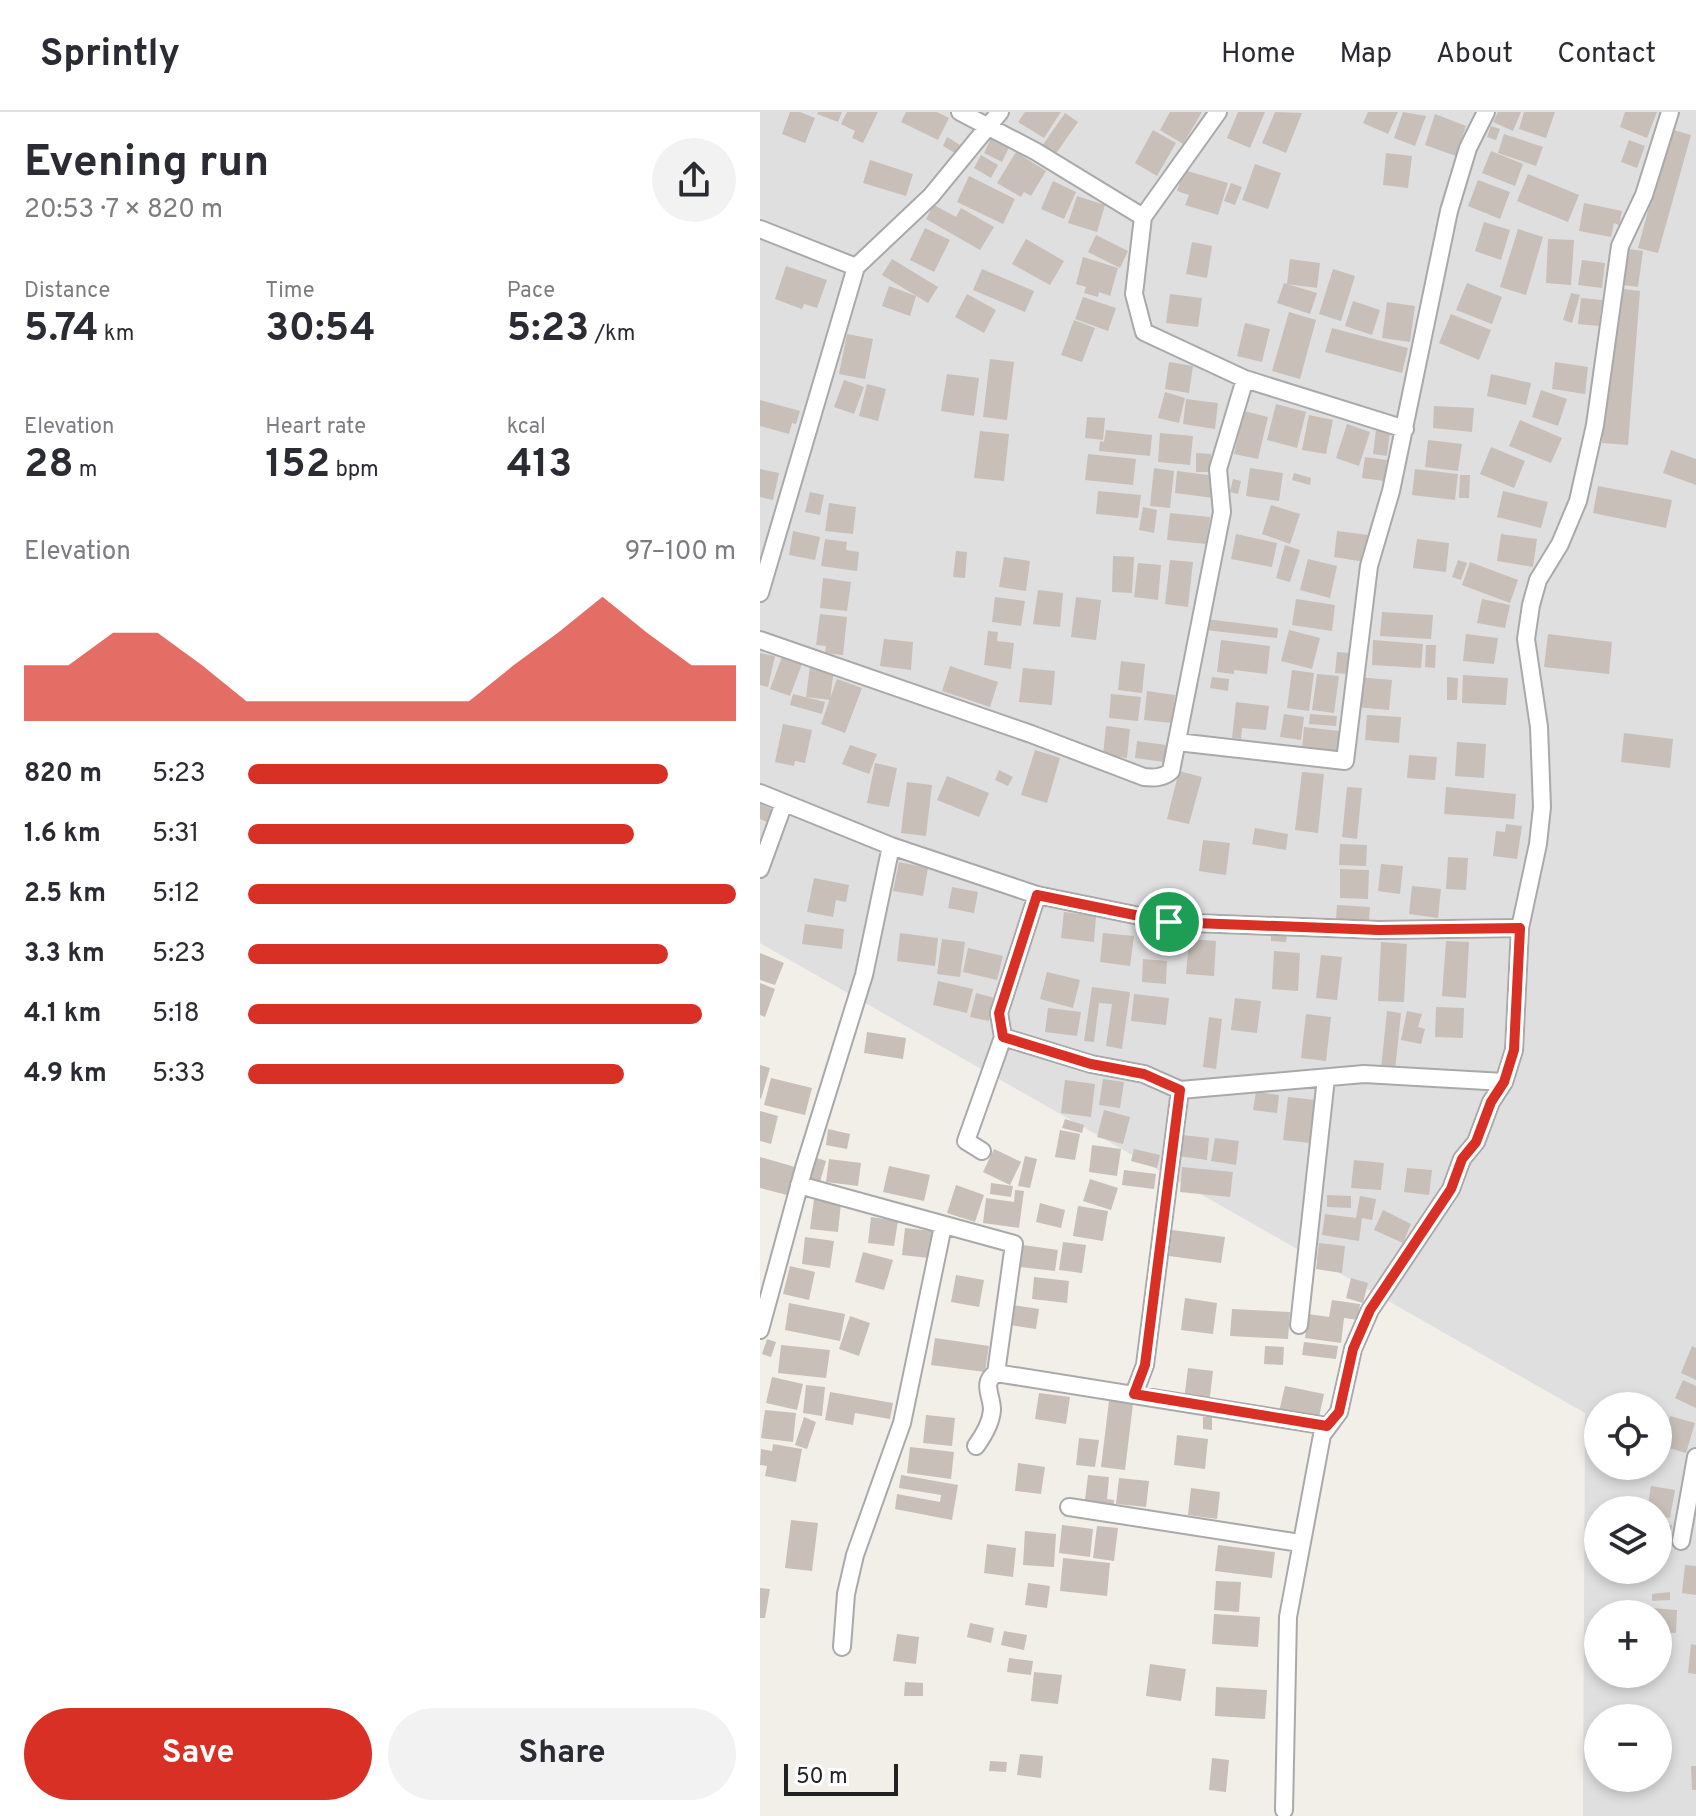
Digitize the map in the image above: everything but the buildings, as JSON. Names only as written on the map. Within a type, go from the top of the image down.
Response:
[{"type":"street","points":[[960,112],[1035,151],[1143,217]]},
{"type":"street","points":[[760,593],[856,267],[931,196],[1000,112]]},
{"type":"street","points":[[1218,112],[1143,217],[1134,294],[1144,332],[1245,379],[1405,429]]},
{"type":"street","points":[[1177,742],[1345,761],[1369,566],[1405,429],[1449,211],[1468,148],[1486,112]]},
{"type":"street","points":[[1284,1810],[1288,1617],[1322,1435],[1339,1412],[1353,1349],[1370,1310],[1451,1189],[1462,1159],[1476,1142],[1491,1102],[1504,1082],[1514,1050],[1520,928],[1538,844],[1542,807],[1539,727],[1526,639],[1531,605],[1538,580],[1560,544],[1578,501],[1595,425],[1620,246],[1644,195],[1670,112]]},
{"type":"street","points":[[760,229],[856,267]]},
{"type":"street","points":[[760,640],[1031,734],[1144,777],[1158,778],[1171,771],[1222,512],[1218,469],[1245,379]]},
{"type":"street","points":[[760,793],[891,846],[1037,895],[1169,922],[1379,930],[1520,928]]},
{"type":"street","points":[[760,869],[784,803]]},
{"type":"street","points":[[760,1330],[799,1185],[864,975],[891,846]]},
{"type":"street","points":[[982,1151],[966,1141],[1003,1037],[999,1013],[1037,895]]},
{"type":"street","points":[[1003,1037],[1091,1064],[1144,1074],[1180,1090],[1364,1074],[1504,1082]]},
{"type":"street","points":[[1299,1325],[1326,1078]]},
{"type":"street","points":[[1134,1394],[1145,1365],[1180,1090]]},
{"type":"street","points":[[799,1185],[1014,1244],[996,1373]]},
{"type":"street","points":[[842,1647],[846,1594],[855,1555],[902,1423],[943,1226]]},
{"type":"street","points":[[976,1446],[985,1434],[990,1419],[992,1407],[988,1383],[996,1373],[1327,1426]]},
{"type":"street","points":[[1681,1541],[1696,1457]]},
{"type":"street","points":[[1069,1507],[1300,1543]]},
{"type":"shaded area","points":[[760,112],[1696,112],[1696,1816],[1583,1816],[1584,1614],[1584,1688],[1672,1688],[1672,1600],[1584,1600],[1584,1584],[1672,1584],[1672,1496],[1585,1496],[1585,1480],[1672,1480],[1672,1392],[1584,1392],[1584,1412],[760,943]]},
{"type":"route","points":[[1037,895],[1169,922],[1379,930],[1520,928],[1514,1050],[1504,1082],[1491,1102],[1476,1142],[1462,1159],[1451,1189],[1370,1310],[1353,1349],[1339,1412],[1327,1426],[1134,1394],[1145,1365],[1180,1090],[1144,1074],[1091,1064],[1003,1037],[999,1013],[1037,895]]}]
